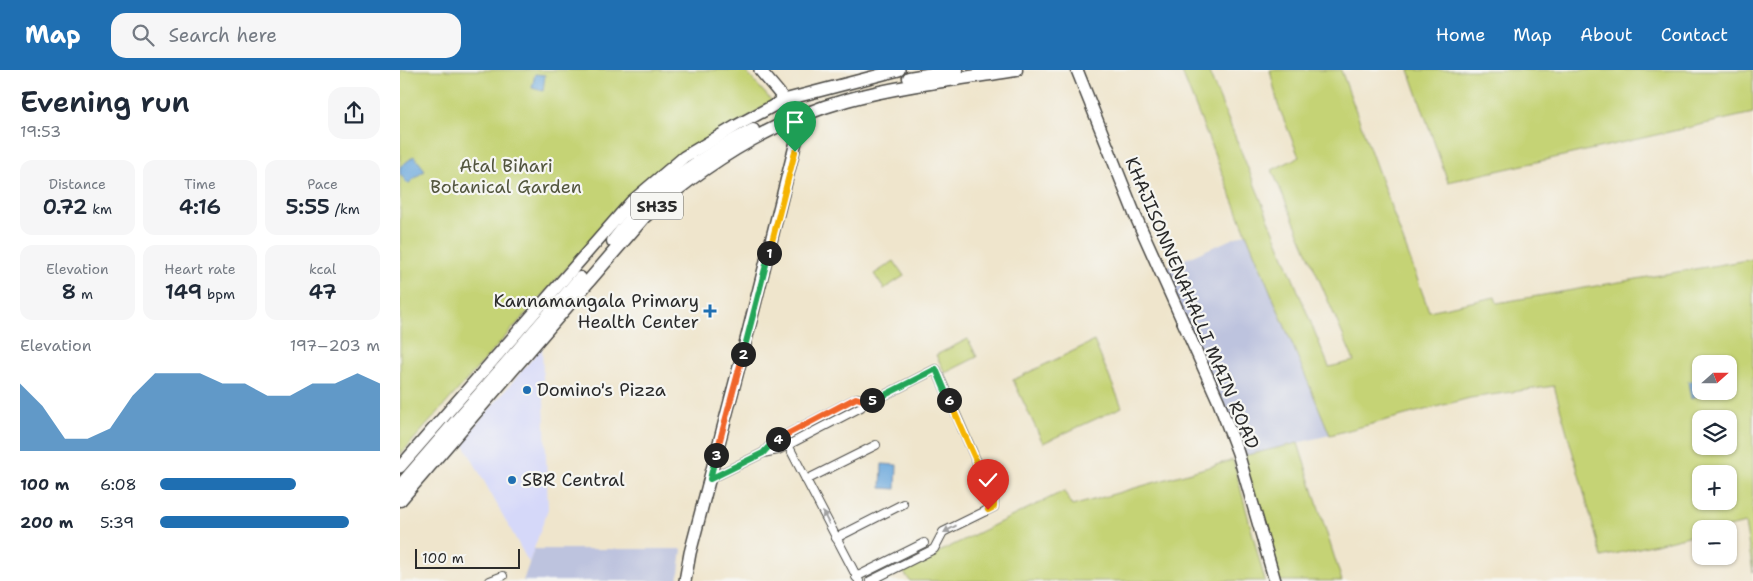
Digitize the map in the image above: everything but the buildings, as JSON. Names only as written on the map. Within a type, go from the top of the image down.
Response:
[{"type":"main road","name":"SH35","points":[[400,500],[644,218],[672,193],[721,158],[794,115],[802,107],[891,81],[957,70]]},
{"type":"main road","name":"SH35","points":[[400,486],[638,210],[665,186],[715,150],[794,115],[846,100],[895,89],[1016,70]]},
{"type":"street","points":[[684,581],[795,152],[799,130],[794,115],[760,70]]},
{"type":"street","points":[[400,467],[631,202],[684,158],[736,126],[784,100],[899,70]]},
{"type":"street","name":"KHAJISONNENAHALLI MAIN ROAD","points":[[1077,70],[1135,215],[1218,400],[1238,453],[1275,581]]},
{"type":"street","points":[[763,453],[773,442],[856,398],[866,401],[877,399],[936,369],[994,501],[994,507],[943,532],[934,549],[870,581]]},
{"type":"street","points":[[710,479],[763,453],[778,450],[861,408]]},
{"type":"street","points":[[788,445],[858,579],[924,543]]},
{"type":"street","points":[[806,480],[876,445]]},
{"type":"street","points":[[836,538],[902,504]]},
{"type":"street","points":[[490,581],[503,576]]},
{"type":"shaded area","points":[[1246,233],[1330,435],[1243,456],[1164,268]]},
{"type":"shaded area","points":[[542,347],[548,509],[529,563],[462,441]]},
{"type":"shaded area","points":[[534,549],[682,549],[678,581],[523,581]]},
{"type":"green space","name":"Atal Bihari Botanical Garden","points":[[400,70],[744,70],[772,101],[629,198],[400,455]]},
{"type":"green space","points":[[1181,70],[1208,70],[1329,367],[1354,361],[1272,170],[1299,157],[1278,105],[1270,70],[1341,70],[1429,311],[1495,297],[1497,303],[1753,259],[1753,572],[1745,523],[1737,525],[1737,520],[1692,520],[1692,535],[1602,557],[1554,386],[1470,398],[1330,435]]},
{"type":"green space","points":[[1409,70],[1753,70],[1753,113],[1448,182]]},
{"type":"green space","points":[[894,261],[904,276],[884,289],[874,274]]},
{"type":"green space","points":[[968,339],[977,357],[945,373],[936,355]]},
{"type":"green space","points":[[1094,341],[1122,407],[1043,443],[1013,380]]},
{"type":"green space","points":[[1298,443],[1342,581],[1279,581],[1243,456]]},
{"type":"green space","points":[[1233,460],[1265,581],[910,581],[902,570],[1064,491],[1072,506]]},
{"type":"water","points":[[535,74],[545,75],[543,91],[532,88]]},
{"type":"water","points":[[414,156],[425,170],[408,184],[400,174],[400,167]]},
{"type":"water","points":[[1688,381],[1692,382],[1691,399]]},
{"type":"water","points":[[882,464],[897,465],[896,489],[881,488]]},
{"type":"place","name":"Kannamangala Primary Health Center","points":[[710,311]]},
{"type":"place","name":"Domino's Pizza","points":[[527,390]]},
{"type":"place","name":"SBR Central","points":[[512,480]]},
{"type":"route","points":[[795,152],[710,479],[763,453],[773,442],[856,398],[866,401],[877,399],[936,369],[994,501],[994,507],[988,510]]}]
